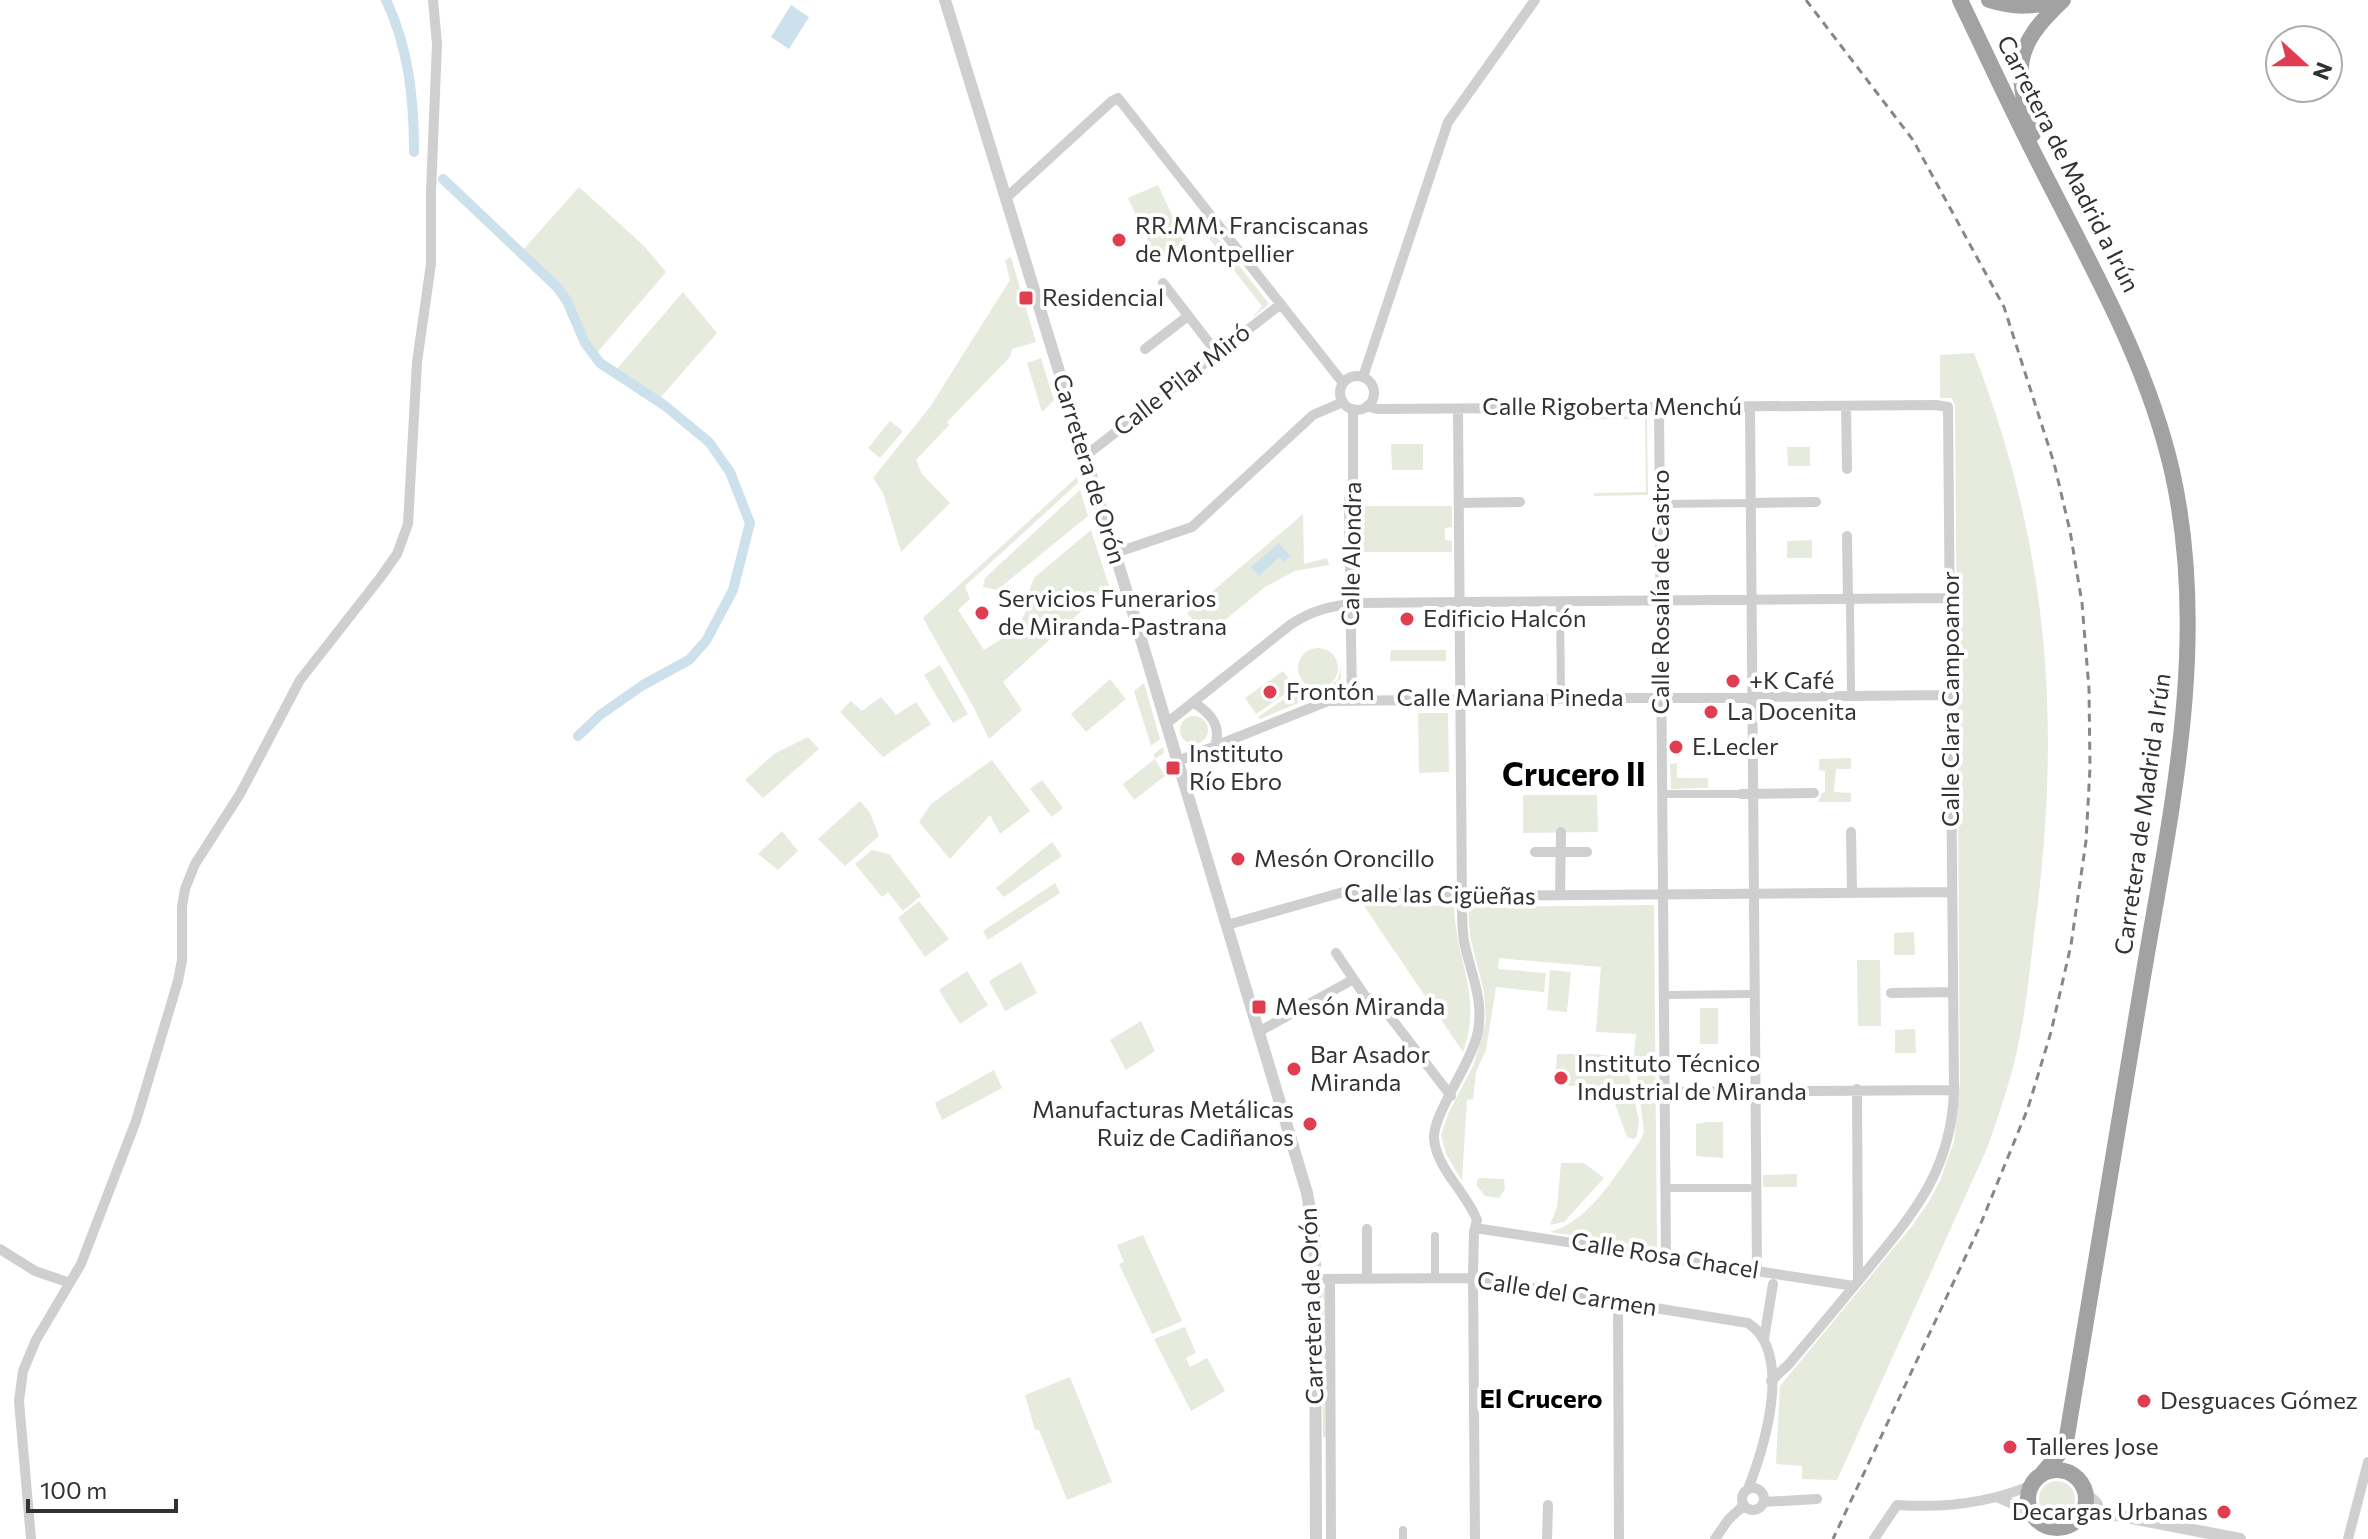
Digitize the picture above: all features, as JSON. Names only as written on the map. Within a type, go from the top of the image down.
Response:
[{"type":"highway","name":"Carretera de Madrid a Irún","points":[[1960,0],[2042,170],[2119,318],[2158,418],[2181,516],[2189,606],[2189,659],[2176,776],[2067,1436],[2058,1455],[2037,1479]]},
{"type":"highway","points":[[1989,0],[2007,6],[2035,7],[2061,0]]},
{"type":"highway","points":[[2042,170],[2020,82],[2020,60],[2029,35],[2061,0]]},
{"type":"highway","name":"Carretera de Madrid a Irún","points":[[2067,1436],[2083,1487]]},
{"type":"highway","points":[[2061,1539],[2077,1520],[2085,1508],[2083,1487],[2065,1471],[2053,1470],[2037,1479],[2029,1503],[2039,1525],[2058,1528],[2077,1520]]},
{"type":"street","points":[[31,1539],[19,1386],[36,1340],[81,1264],[136,1121],[182,960],[182,907],[189,876],[240,794],[300,680],[380,578],[404,539],[410,504],[417,362],[431,264],[437,44],[433,0]]},
{"type":"street","name":"Carretera de Orón","points":[[945,0],[1167,723],[1307,1193],[1314,1234],[1316,1539]]},
{"type":"street","points":[[1363,377],[1448,122],[1535,0]]},
{"type":"street","points":[[1006,198],[1118,98],[1343,383]]},
{"type":"street","name":"Calle Pilar Miró","points":[[1163,283],[1214,349]]},
{"type":"street","name":"Calle Pilar Miró","points":[[1085,456],[1214,349],[1281,304]]},
{"type":"street","name":"Calle Pilar Miró","points":[[1145,349],[1188,316]]},
{"type":"street","points":[[1115,553],[1192,527],[1313,415],[1348,406],[1372,408],[1373,388],[1363,377],[1354,376],[1343,383],[1340,393],[1348,406]]},
{"type":"street","name":"Calle Alondra","points":[[1348,406],[1353,479],[1349,501],[1352,700]]},
{"type":"street","points":[[1750,406],[1751,697],[1746,794],[1753,894],[1757,1270]]},
{"type":"street","points":[[1846,406],[1847,469]]},
{"type":"street","name":"Calle Rigoberta Menchú","points":[[1372,408],[1947,406]]},
{"type":"street","name":"Calle Clara Campoamor","points":[[1771,1381],[1789,1364],[1911,1216],[1932,1183],[1948,1138],[1954,1090],[1947,406]]},
{"type":"street","name":"Calle Rosalía de Castro","points":[[1659,407],[1666,1257]]},
{"type":"street","points":[[1458,409],[1461,896],[1464,940],[1478,990],[1480,1020],[1472,1053],[1436,1125],[1435,1143],[1437,1154],[1477,1220],[1473,1279],[1475,1539]]},
{"type":"street","points":[[1459,503],[1520,502]]},
{"type":"street","points":[[1660,504],[1816,502]]},
{"type":"street","points":[[1847,536],[1851,690]]},
{"type":"street","points":[[1167,723],[1305,615],[1319,609],[1350,604],[1849,602],[1950,598]]},
{"type":"street","points":[[1560,607],[1561,693]]},
{"type":"street","name":"Calle Mariana Pineda","points":[[1178,761],[1316,704],[1352,700],[1950,695]]},
{"type":"street","points":[[1193,702],[1213,718],[1217,732],[1215,746]]},
{"type":"street","points":[[1669,794],[1814,793]]},
{"type":"street","name":"Calle las Cigüeñas","points":[[1560,895],[1561,832]]},
{"type":"street","points":[[1851,832],[1852,893]]},
{"type":"street","name":"Calle las Cigüeñas","points":[[1535,852],[1587,852]]},
{"type":"street","name":"Calle las Cigüeñas","points":[[1227,925],[1347,891],[1461,896],[1952,892]]},
{"type":"street","points":[[1336,953],[1352,980],[1365,996],[1381,1005],[1451,1096]]},
{"type":"street","points":[[1260,1031],[1352,980]]},
{"type":"street","points":[[1891,993],[1953,992]]},
{"type":"street","points":[[1670,995],[1748,994]]},
{"type":"street","points":[[1856,1283],[1857,1089]]},
{"type":"street","points":[[1665,1092],[1954,1090]]},
{"type":"street","points":[[1672,1188],[1749,1188]]},
{"type":"street","name":"Calle Rosa Chacel","points":[[1475,1228],[1856,1283]]},
{"type":"street","points":[[1367,1229],[1367,1279]]},
{"type":"street","points":[[1435,1236],[1435,1273]]},
{"type":"street","points":[[0,1249],[35,1271],[70,1283]]},
{"type":"street","name":"Calle del Carmen","points":[[1315,1279],[1473,1279],[1748,1323],[1763,1336]]},
{"type":"street","points":[[1330,1279],[1331,1539]]},
{"type":"street","points":[[1773,1284],[1763,1336],[1769,1353],[1771,1381],[1769,1425],[1763,1450],[1742,1498],[1744,1505],[1753,1510],[1764,1502],[1817,1499]]},
{"type":"street","points":[[1618,1302],[1619,1539]]},
{"type":"street","points":[[2348,1539],[2368,1462]]},
{"type":"street","points":[[1874,1539],[1897,1505],[1928,1507],[1999,1498],[2037,1479]]},
{"type":"street","points":[[2083,1487],[2100,1512]]},
{"type":"street","points":[[1748,1489],[1759,1489],[1764,1502]]},
{"type":"street","points":[[1999,1498],[2039,1525]]},
{"type":"street","points":[[1547,1539],[1548,1505]]},
{"type":"street","points":[[1715,1539],[1728,1520],[1744,1505]]},
{"type":"street","points":[[2077,1520],[2100,1512],[2240,1539]]},
{"type":"shaded area","points":[[1158,185],[1186,245],[1156,259],[1128,198]]},
{"type":"shaded area","points":[[579,187],[644,246],[666,272],[596,354],[565,294],[523,250]]},
{"type":"shaded area","points":[[1213,232],[1269,304],[1252,318],[1262,306],[1208,237]]},
{"type":"shaded area","points":[[1011,257],[1036,342],[1012,349],[1010,357],[947,422],[949,425],[916,460],[922,474],[950,503],[901,552],[883,493],[873,478],[930,407],[1010,280],[1005,260]]},
{"type":"shaded area","points":[[683,292],[717,333],[660,398],[616,370]]},
{"type":"shaded area","points":[[1974,353],[2019,496],[2043,636],[2047,777],[2043,851],[2024,1012],[2013,1068],[1988,1146],[1837,1480],[1802,1479],[1802,1466],[1776,1464],[1780,1386],[1912,1226],[1940,1181],[1954,1141],[1960,1082],[1955,405],[1951,398],[1940,398],[1940,355]]},
{"type":"shaded area","points":[[1041,358],[1054,400],[1042,412],[1027,363]]},
{"type":"shaded area","points":[[1647,416],[1648,495],[1594,496],[1594,493],[1646,492],[1645,419],[1573,417]]},
{"type":"shaded area","points":[[890,421],[903,431],[880,458],[868,448]]},
{"type":"shaded area","points":[[1391,444],[1423,444],[1423,470],[1392,470]]},
{"type":"shaded area","points":[[1787,447],[1810,447],[1810,466],[1788,466]]},
{"type":"shaded area","points":[[1077,477],[1078,483],[965,586],[970,599],[958,610],[984,650],[1017,626],[1026,610],[1035,577],[1091,530],[1109,586],[1003,682],[1022,710],[989,739],[923,618]]},
{"type":"shaded area","points":[[1080,490],[1088,516],[997,590],[983,587],[985,578]]},
{"type":"shaded area","points":[[1363,506],[1452,506],[1452,527],[1445,528],[1445,540],[1452,541],[1452,552],[1363,552]]},
{"type":"shaded area","points":[[1303,514],[1304,564],[1327,558],[1329,565],[1295,571],[1265,587],[1207,635],[1187,613]]},
{"type":"shaded area","points":[[1812,540],[1812,558],[1787,558],[1787,541]]},
{"type":"shaded area","points":[[1318,648],[1332,654],[1338,668],[1332,682],[1318,688],[1304,682],[1298,668],[1304,654]]},
{"type":"shaded area","points":[[1391,650],[1446,650],[1446,661],[1390,661]]},
{"type":"shaded area","points":[[940,665],[968,714],[953,723],[924,675]]},
{"type":"shaded area","points":[[1341,666],[1340,692],[1313,697],[1260,719],[1258,717],[1300,688],[1327,689],[1338,679]]},
{"type":"shaded area","name":"Frontón","points":[[1283,671],[1295,687],[1256,714],[1245,698]]},
{"type":"shaded area","points":[[1110,679],[1126,699],[1086,732],[1071,714]]},
{"type":"shaded area","points":[[1144,683],[1160,739],[1151,746],[1134,691]]},
{"type":"shaded area","points":[[881,697],[896,715],[916,702],[931,724],[883,757],[840,712],[851,701],[862,711]]},
{"type":"shaded area","points":[[1418,713],[1448,713],[1449,772],[1419,773]]},
{"type":"shaded area","points":[[1194,716],[1204,720],[1208,730],[1204,740],[1194,744],[1184,740],[1180,730],[1184,720]]},
{"type":"shaded area","points":[[808,737],[819,749],[763,798],[745,780],[774,754]]},
{"type":"shaded area","points":[[1163,747],[1164,753],[1155,759],[1154,754]]},
{"type":"shaded area","points":[[1851,758],[1851,769],[1836,769],[1834,792],[1851,793],[1851,802],[1818,802],[1825,792],[1825,771],[1819,770],[1819,759]]},
{"type":"shaded area","points":[[1155,759],[1165,776],[1134,800],[1123,784]]},
{"type":"shaded area","points":[[992,760],[1030,811],[1000,834],[990,815],[950,859],[919,822],[931,804]]},
{"type":"shaded area","points":[[1677,763],[1677,778],[1708,778],[1708,788],[1671,789],[1670,764]]},
{"type":"shaded area","points":[[1042,780],[1063,808],[1052,817],[1030,789]]},
{"type":"shaded area","points":[[1523,795],[1597,795],[1598,832],[1523,833]]},
{"type":"shaded area","points":[[860,801],[870,813],[879,836],[845,866],[818,839]]},
{"type":"shaded area","points":[[782,831],[798,851],[778,870],[758,854]]},
{"type":"shaded area","points":[[1052,842],[1062,856],[1004,897],[996,888]]},
{"type":"shaded area","points":[[872,850],[889,854],[921,896],[903,911],[888,892],[882,897],[855,864]]},
{"type":"shaded area","points":[[1055,883],[1060,893],[988,940],[983,931]]},
{"type":"shaded area","points":[[919,901],[949,939],[925,957],[898,918]]},
{"type":"shaded area","points":[[1362,903],[1454,906],[1469,996],[1468,1032],[1463,1052]]},
{"type":"shaded area","points":[[1654,905],[1657,1248],[1550,1232],[1578,1218],[1590,1207],[1612,1181],[1644,1132],[1634,1052],[1636,1034],[1596,1032],[1601,967],[1499,958],[1498,969],[1546,973],[1544,992],[1496,987],[1486,1050],[1476,1072],[1473,1099],[1467,1100],[1462,1181],[1446,1154],[1441,1135],[1448,1114],[1474,1064],[1486,1020],[1484,992],[1470,936],[1468,907]]},
{"type":"shaded area","points":[[1914,932],[1915,955],[1894,955],[1894,933]]},
{"type":"shaded area","points":[[1857,960],[1880,960],[1881,1026],[1858,1026]]},
{"type":"shaded area","points":[[1021,962],[1037,993],[1005,1011],[989,981]]},
{"type":"shaded area","points":[[1550,970],[1571,972],[1567,1012],[1547,1010]]},
{"type":"shaded area","points":[[967,971],[988,1005],[960,1024],[939,990]]},
{"type":"shaded area","points":[[1700,1008],[1718,1008],[1718,1044],[1700,1044]]},
{"type":"shaded area","points":[[1141,1021],[1155,1051],[1126,1070],[1110,1040]]},
{"type":"shaded area","points":[[1915,1029],[1916,1053],[1895,1053],[1895,1030]]},
{"type":"shaded area","points":[[1557,1054],[1613,1056],[1626,1062],[1639,1120],[1634,1139],[1627,1137],[1610,1090],[1555,1084]]},
{"type":"shaded area","points":[[994,1070],[1002,1088],[942,1120],[935,1103]]},
{"type":"shaded area","points":[[1723,1122],[1723,1158],[1696,1156],[1696,1124]]},
{"type":"shaded area","points":[[1561,1163],[1584,1163],[1604,1178],[1564,1222],[1550,1225],[1557,1207]]},
{"type":"shaded area","points":[[1797,1174],[1797,1187],[1763,1187],[1763,1175]]},
{"type":"shaded area","points":[[1480,1178],[1504,1179],[1505,1189],[1499,1198],[1485,1196],[1477,1186]]},
{"type":"shaded area","points":[[1143,1235],[1182,1321],[1152,1334],[1119,1264],[1124,1262],[1117,1245]]},
{"type":"shaded area","points":[[1322,1287],[1326,1289],[1327,1437],[1323,1437]]},
{"type":"shaded area","points":[[1185,1327],[1196,1353],[1186,1358],[1190,1367],[1207,1358],[1225,1391],[1191,1411],[1154,1339]]},
{"type":"shaded area","points":[[1070,1377],[1112,1482],[1067,1500],[1039,1430],[1035,1430],[1025,1395]]},
{"type":"shaded area","points":[[2057,1481],[2070,1486],[2075,1499],[2070,1512],[2057,1517],[2044,1512],[2039,1499],[2044,1486]]},
{"type":"water","points":[[791,5],[809,17],[789,49],[771,37]]},
{"type":"water","points":[[1279,543],[1290,556],[1284,562],[1279,557],[1259,576],[1251,567]]},
{"type":"waterway","points":[[386,0],[409,74],[414,152]]},
{"type":"waterway","points":[[443,179],[557,287],[567,301],[585,343],[600,363],[664,405],[709,442],[730,472],[750,523],[733,590],[706,641],[689,660],[643,685],[600,715],[578,736]]},
{"type":"railway","points":[[1806,0],[1913,140],[2004,307],[2054,463],[2070,531],[2082,603],[2089,689],[2090,768],[2086,841],[2071,945],[2051,1032],[2028,1108],[1979,1228],[1833,1539]]},
{"type":"place","name":"RR.MM. Franciscanas de Montpellier","points":[[1119,240]]},
{"type":"place","name":"Residencial","points":[[1026,298]]},
{"type":"place","name":"Servicios Funerarios de Miranda-Pastrana","points":[[982,613]]},
{"type":"place","name":"Edificio Halcón","points":[[1407,619]]},
{"type":"place","name":"+K Café","points":[[1733,681]]},
{"type":"place","name":"Frontón","points":[[1270,692]]},
{"type":"place","name":"La Docenita","points":[[1711,712]]},
{"type":"place","name":"E.Lecler","points":[[1676,747]]},
{"type":"place","name":"Instituto Río Ebro","points":[[1173,768]]},
{"type":"place","name":"Mesón Oroncillo","points":[[1238,859]]},
{"type":"place","name":"Mesón Miranda","points":[[1259,1007]]},
{"type":"place","name":"Bar Asador Miranda","points":[[1294,1069]]},
{"type":"place","name":"Instituto Técnico Industrial de Miranda","points":[[1561,1078]]},
{"type":"place","name":"Manufacturas Metálicas Ruiz de Cadiñanos","points":[[1310,1124]]},
{"type":"place","name":"Desguaces Gómez","points":[[2144,1401]]},
{"type":"place","name":"Talleres Jose","points":[[2010,1447]]},
{"type":"place","name":"Decargas Urbanas","points":[[2224,1512]]},
{"type":"district","name":"Crucero II","points":[[1574,775]]},
{"type":"district","name":"El Crucero","points":[[1541,1399]]}]
